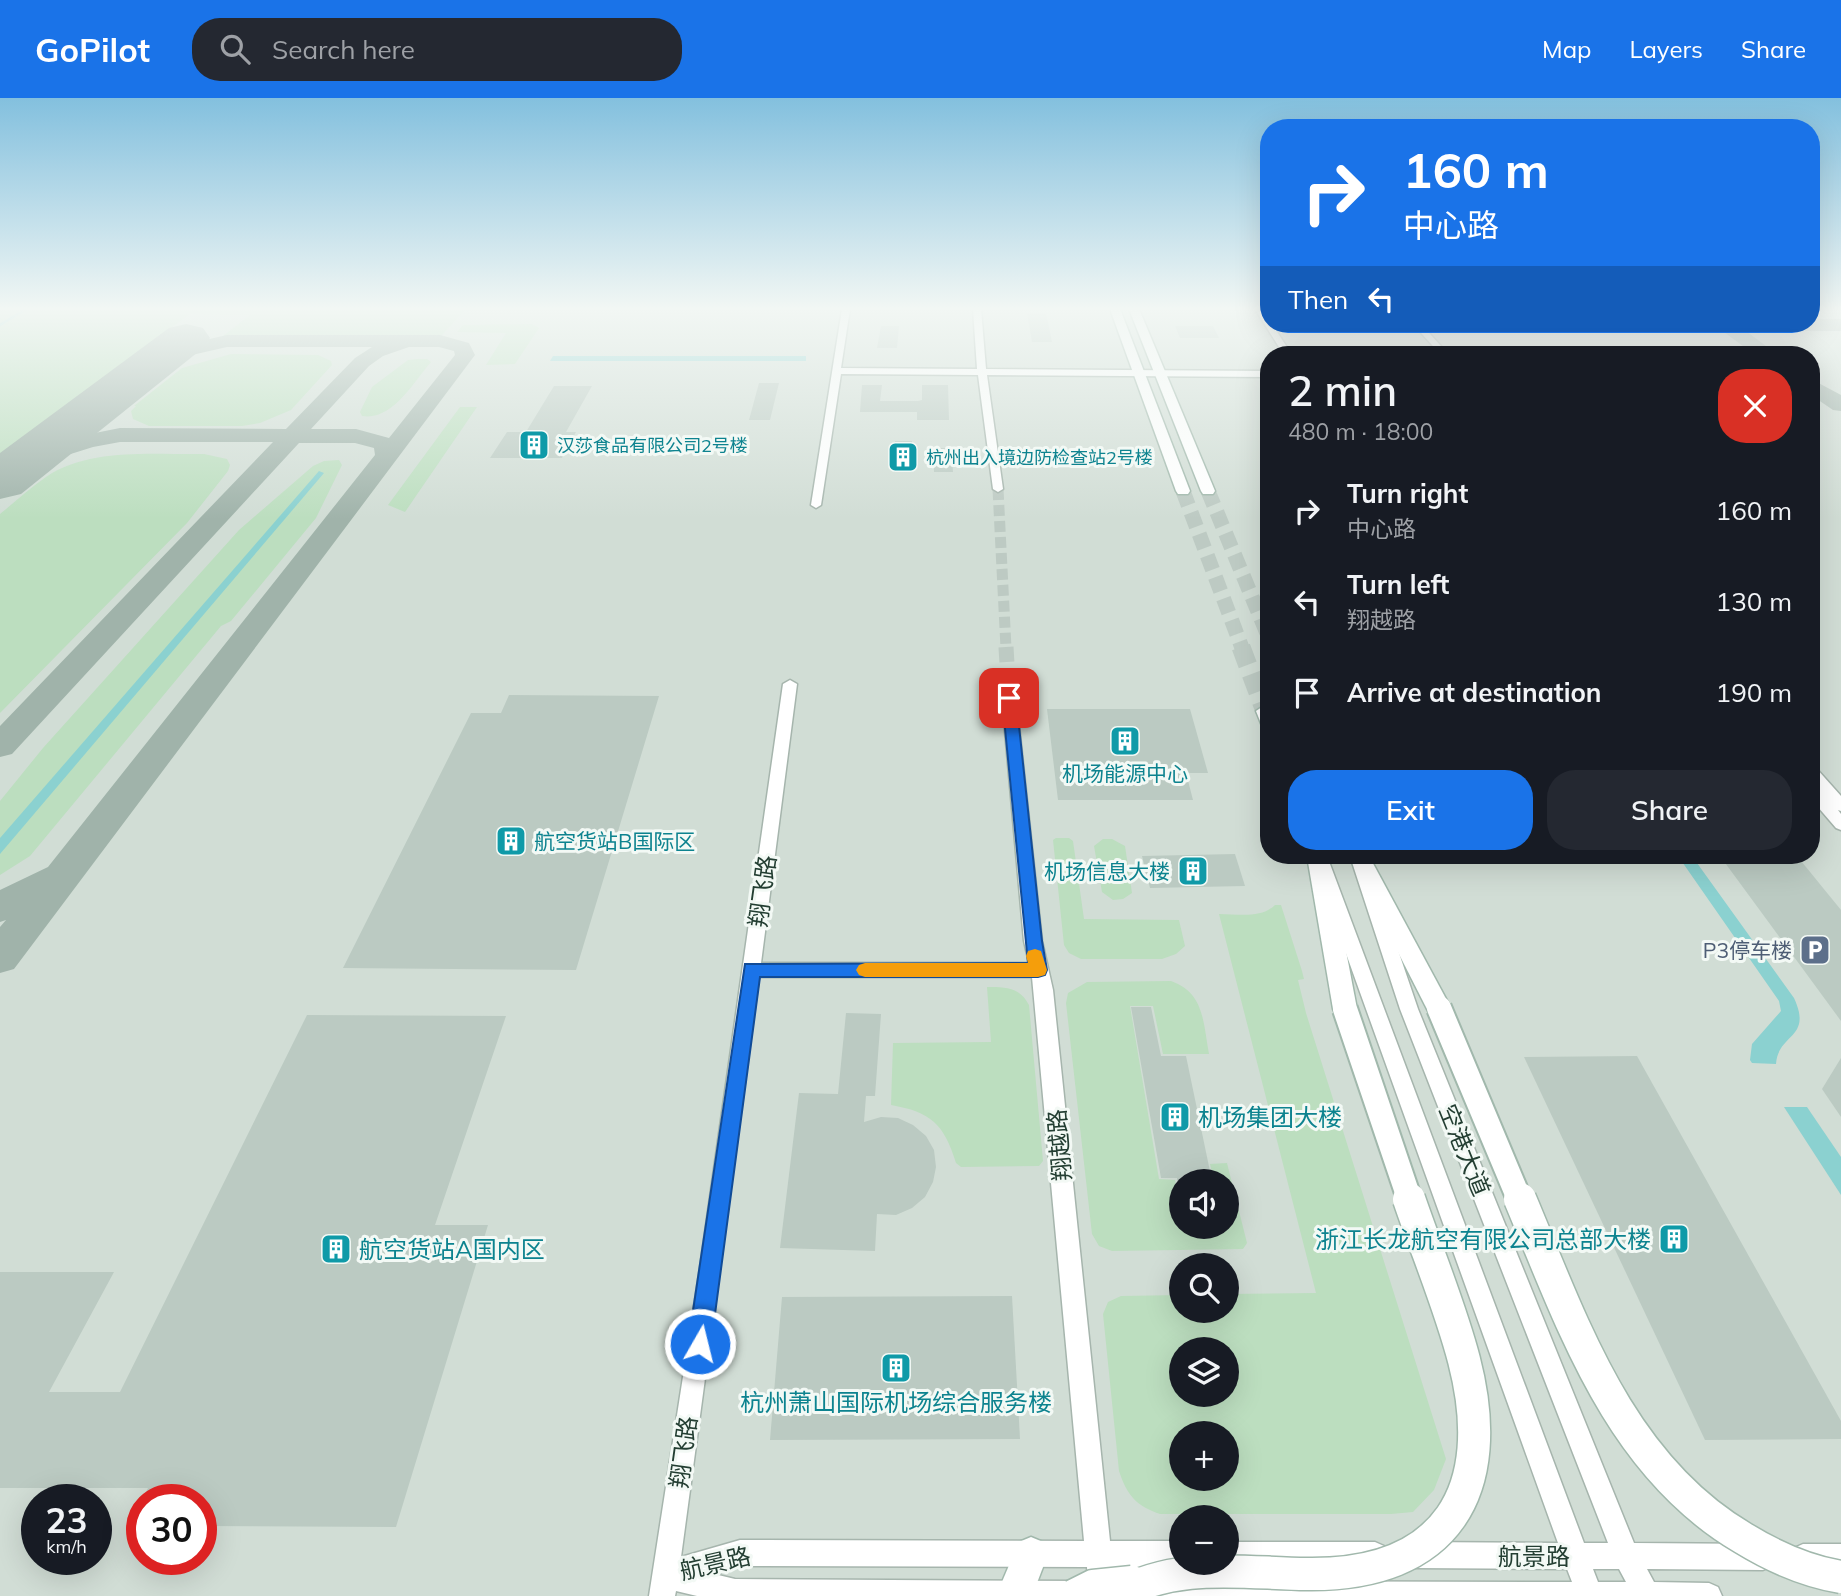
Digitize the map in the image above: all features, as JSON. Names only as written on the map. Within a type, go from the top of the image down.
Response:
[{"type":"main road","points":[[1141,379],[1183,491]]},
{"type":"main road","points":[[1163,379],[1208,491]]},
{"type":"main road","name":"空港大道","points":[[1107,1592],[1177,1574],[1330,1574],[1394,1562],[1430,1544],[1454,1519],[1467,1489],[1475,1449],[1474,1404],[1464,1361],[1345,1009],[1319,864]]},
{"type":"main road","name":"空港大道","points":[[1363,864],[1439,1008],[1574,1329],[1606,1397],[1640,1446],[1669,1481],[1705,1515],[1746,1542],[1790,1563],[1841,1577]]},
{"type":"main road","points":[[1015,1595],[1031,1554]]},
{"type":"street","points":[[816,505],[836,379]]},
{"type":"street","points":[[983,379],[998,489]]},
{"type":"street","name":"翔飞路","points":[[664,1585],[790,684]]},
{"type":"street","name":"翔越路","points":[[987,684],[1013,691],[1034,949],[1044,990],[1098,1554],[1107,1592]]},
{"type":"street","points":[[1820,782],[1841,806]]},
{"type":"street","points":[[1820,800],[1841,824]]},
{"type":"street","name":"空港大道","points":[[1321,864],[1590,1596]]},
{"type":"street","name":"空港大道","points":[[1362,864],[1409,1009],[1626,1556],[1647,1596]]},
{"type":"street","points":[[752,970],[1038,970]]},
{"type":"street","name":"航景路","points":[[664,1585],[740,1553],[1169,1555]]},
{"type":"street","name":"航景路","points":[[1239,1555],[1841,1557]]},
{"type":"street","name":"航景路","points":[[664,1585],[735,1592],[1015,1595],[1107,1592],[1709,1596]]},
{"type":"shaded area","points":[[0,379],[1260,379],[1260,864],[1820,864],[1820,379],[1841,379],[1841,1596],[0,1596]]},
{"type":"green space","points":[[0,379],[103,379],[0,455]]},
{"type":"green space","points":[[168,379],[319,379],[291,410],[260,423],[242,426],[149,426],[133,419],[131,411]]},
{"type":"green space","points":[[383,379],[418,379],[401,399],[383,413],[362,416],[360,412],[372,387]]},
{"type":"green space","points":[[460,407],[477,407],[405,512],[388,505]]},
{"type":"green space","points":[[204,454],[227,459],[230,465],[228,471],[187,523],[0,713],[0,514],[46,477],[63,467],[82,461],[123,455]]},
{"type":"green space","points":[[339,460],[342,465],[316,518],[231,621],[221,626],[30,856],[0,875],[0,801],[43,748],[239,530],[313,466],[324,461]]},
{"type":"green space","points":[[1069,838],[1073,841],[1084,919],[1179,920],[1185,946],[1176,954],[1162,959],[1081,959],[1069,953],[1064,945],[1053,840]]},
{"type":"green space","points":[[1103,839],[1112,839],[1125,846],[1132,893],[1123,899],[1113,900],[1102,892],[1094,846]]},
{"type":"green space","points":[[1275,905],[1281,905],[1304,979],[1298,980],[1306,1013],[1446,1459],[1434,1490],[1413,1512],[1239,1514],[1239,1505],[1169,1505],[1169,1514],[1160,1514],[1134,1498],[1125,1487],[1119,1471],[1103,1314],[1108,1302],[1121,1296],[1169,1295],[1169,1323],[1239,1323],[1239,1294],[1316,1293],[1219,914],[1249,915],[1263,912]]},
{"type":"green space","points":[[1171,981],[1182,986],[1196,1001],[1203,1020],[1209,1054],[1163,1054],[1153,1006],[1130,1006],[1159,1179],[1169,1180],[1169,1239],[1239,1239],[1239,1211],[1247,1243],[1243,1249],[1112,1251],[1099,1246],[1092,1234],[1066,1003],[1068,993],[1087,982]]},
{"type":"green space","points":[[987,987],[1017,991],[1029,1005],[1043,1161],[1039,1166],[961,1167],[956,1163],[941,1129],[934,1122],[916,1112],[891,1105],[893,1043],[991,1042]]},
{"type":"green space","points":[[1227,1163],[1228,1169],[1211,1169],[1210,1164]]},
{"type":"water","points":[[319,471],[324,473],[0,854],[0,838]]},
{"type":"water","points":[[1684,864],[1698,864],[1794,998],[1799,1011],[1797,1029],[1782,1046],[1776,1064],[1752,1063],[1752,1044],[1781,1011],[1779,1001]]},
{"type":"water","points":[[1784,1107],[1807,1107],[1841,1157],[1841,1195]]},
{"type":"building","points":[[759,383],[779,383],[770,420],[749,420]]},
{"type":"building","points":[[862,385],[882,385],[880,401],[918,401],[922,400],[922,385],[948,385],[949,420],[917,420],[917,412],[860,412]]},
{"type":"building","points":[[554,386],[592,386],[566,432],[576,432],[562,458],[490,458],[507,432],[526,432]]},
{"type":"building","name":"杭州出入境边防检查站2号楼","points":[[895,441],[912,441],[911,472],[894,472]]},
{"type":"building","points":[[933,448],[951,448],[953,472],[934,472]]},
{"type":"building","name":"航空货站B国际区","points":[[509,695],[659,696],[576,970],[343,968],[471,713],[501,713]]},
{"type":"building","name":"机场能源中心","points":[[1047,709],[1190,709],[1208,773],[1186,773],[1193,800],[1058,800]]},
{"type":"building","name":"机场信息大楼","points":[[1235,854],[1245,886],[1150,888],[1142,856]]},
{"type":"building","name":"P3停车楼","points":[[1726,864],[1804,864],[1841,910],[1841,1021]]},
{"type":"building","name":"机场集团大楼","points":[[1131,1007],[1151,1007],[1161,1056],[1186,1056],[1210,1169],[1169,1169],[1169,1178],[1161,1178]]},
{"type":"building","points":[[846,1013],[881,1014],[875,1096],[866,1096],[864,1122],[881,1117],[898,1118],[913,1125],[926,1136],[934,1150],[936,1167],[933,1182],[925,1197],[912,1208],[896,1215],[877,1214],[875,1251],[780,1248],[799,1093],[838,1094]]},
{"type":"building","name":"航空货站A国内区","points":[[307,1015],[506,1016],[435,1225],[488,1225],[396,1527],[217,1526],[217,1484],[126,1484],[126,1488],[112,1488],[112,1484],[21,1484],[21,1488],[0,1488],[0,1272],[114,1272],[49,1392],[120,1392]]},
{"type":"building","name":"浙江长龙航空有限公司总部大楼","points":[[1637,1056],[1841,1421],[1841,1439],[1705,1440],[1524,1057]]},
{"type":"building","points":[[1841,1058],[1841,1117],[1822,1089]]},
{"type":"building","name":"杭州萧山国际机场综合服务楼","points":[[1012,1296],[1020,1439],[770,1440],[782,1297]]},
{"type":"taxiway","points":[[292,436],[346,379]]},
{"type":"taxiway","points":[[387,456],[447,379]]},
{"type":"taxiway","points":[[1820,391],[1841,405]]},
{"type":"taxiway","points":[[26,461],[88,441],[120,435],[292,436]]},
{"type":"taxiway","points":[[0,746],[292,436]]},
{"type":"taxiway","points":[[292,436],[356,436],[382,443],[387,449],[387,456]]},
{"type":"taxiway","points":[[0,957],[387,456]]},
{"type":"taxiway","points":[[0,907],[53,880]]},
{"type":"runway","points":[[0,481],[133,379]]},
{"type":"tunnel","points":[[998,489],[1006,648]]},
{"type":"tunnel","points":[[1183,491],[1242,648]]},
{"type":"tunnel","points":[[1208,491],[1260,616]]},
{"type":"tunnel","points":[[1006,647],[1009,698]]},
{"type":"tunnel","points":[[1241,647],[1260,698]]},
{"type":"slow traffic","points":[[865,970],[1038,970],[1035,956]]},
{"type":"place","name":"汉莎食品有限公司2号楼","points":[[534,445]]},
{"type":"place","name":"杭州出入境边防检查站2号楼","points":[[903,457]]},
{"type":"place","name":"机场能源中心","points":[[1125,741]]},
{"type":"place","name":"航空货站B国际区","points":[[511,841]]},
{"type":"place","name":"机场信息大楼","points":[[1193,871]]},
{"type":"place","name":"P3停车楼","points":[[1815,950]]},
{"type":"place","name":"机场集团大楼","points":[[1175,1117]]},
{"type":"place","name":"浙江长龙航空有限公司总部大楼","points":[[1674,1239]]},
{"type":"place","name":"航空货站A国内区","points":[[336,1249]]},
{"type":"place","name":"杭州萧山国际机场综合服务楼","points":[[896,1368]]},
{"type":"route","points":[[700,1344],[752,970],[1038,970],[1009,698]]}]
